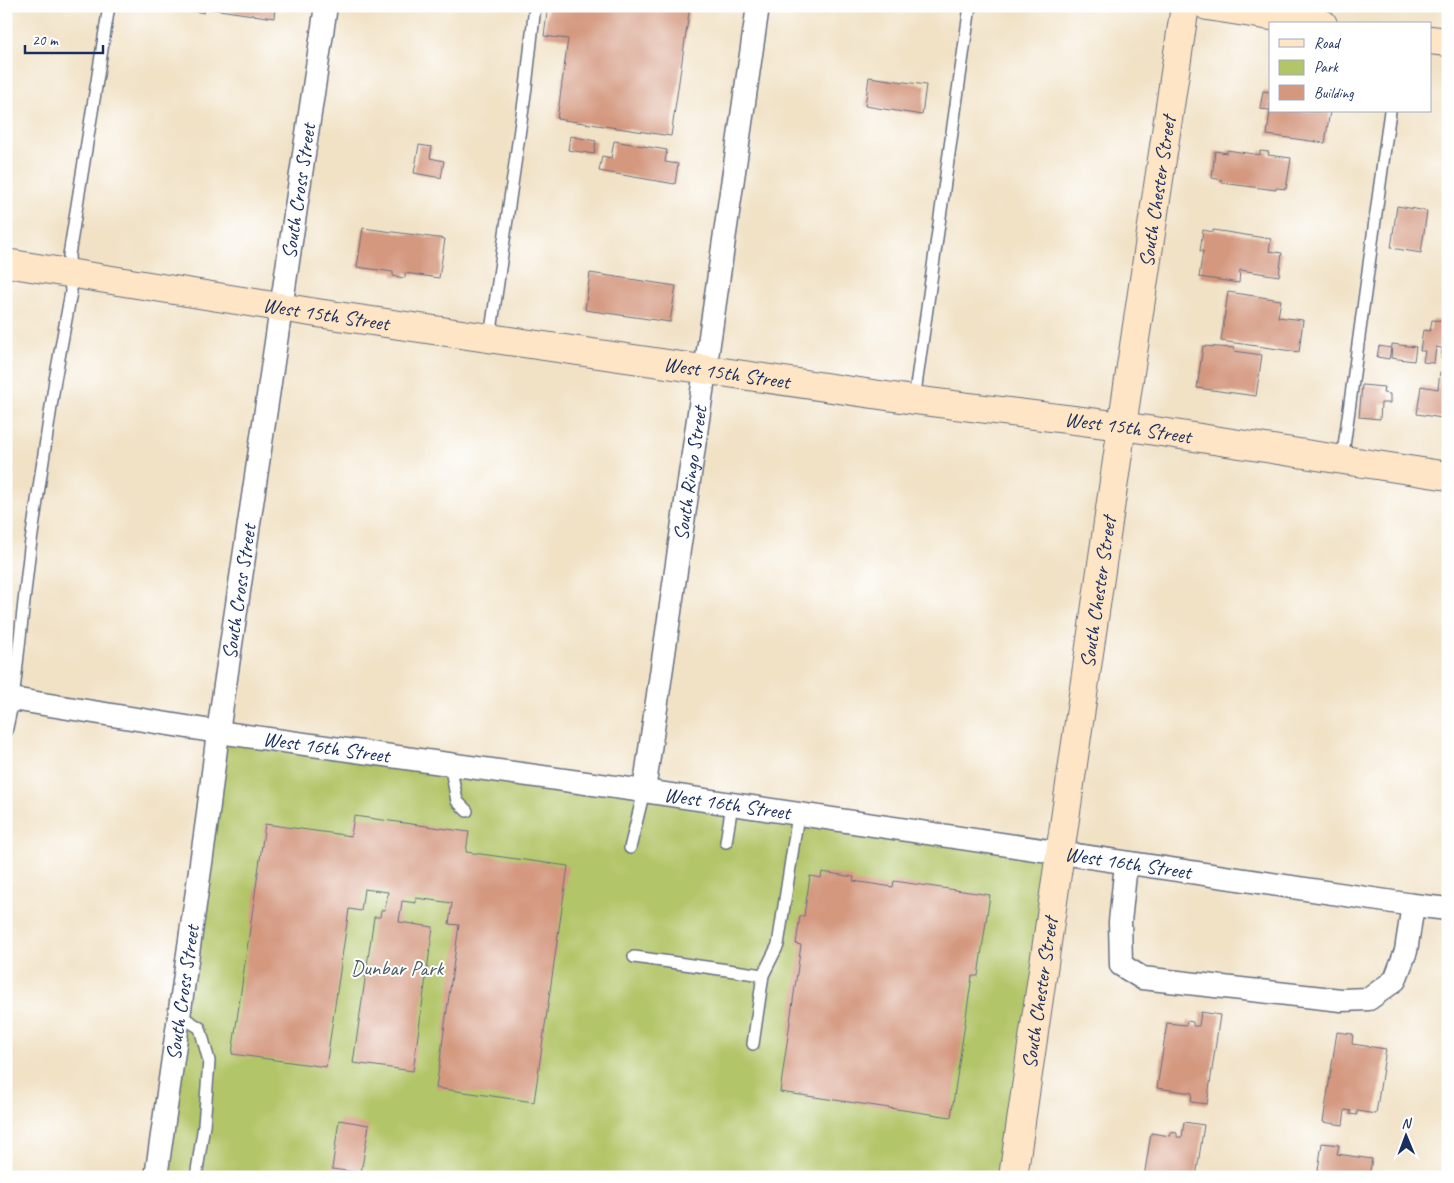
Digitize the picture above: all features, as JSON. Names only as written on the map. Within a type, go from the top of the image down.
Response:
[{"type":"street","name":"South Cross Street","points":[[156,1177],[218,732],[326,6]]},
{"type":"street","name":"South Ringo Street","points":[[644,792],[758,6]]},
{"type":"street","name":"South Chester Street","points":[[1013,1177],[1184,6]]},
{"type":"street","points":[[1207,6],[1310,22]]},
{"type":"street","points":[[1432,40],[1448,42]]},
{"type":"street","name":"West 15th Street","points":[[6,263],[281,308],[914,400],[1122,426],[1448,476]]},
{"type":"street","name":"West 16th Street","points":[[9,699],[218,732],[644,792],[1126,864],[1412,905],[1448,908]]},
{"type":"street","points":[[1126,864],[1120,922],[1121,965],[1142,978],[1341,1000],[1369,999],[1395,980],[1406,951],[1412,905]]},
{"type":"lane","points":[[6,732],[32,538],[70,292],[69,256],[109,6]]},
{"type":"lane","points":[[490,338],[536,6]]},
{"type":"lane","points":[[914,400],[970,6]]},
{"type":"lane","points":[[1342,461],[1390,112]]},
{"type":"lane","points":[[450,764],[457,801],[467,811]]},
{"type":"lane","points":[[630,848],[644,792]]},
{"type":"lane","points":[[726,842],[732,805]]},
{"type":"lane","points":[[753,1044],[763,975],[778,944],[798,815]]},
{"type":"lane","points":[[634,957],[763,975]]},
{"type":"lane","points":[[179,1015],[200,1028],[209,1061],[204,1125],[196,1177]]},
{"type":"green space","name":"Dunbar Park","points":[[218,732],[1061,853],[1014,1177],[156,1177]]},
{"type":"building","points":[[166,6],[275,6],[274,18],[205,8],[204,13]]},
{"type":"building","points":[[548,6],[690,6],[671,136],[557,119],[568,39],[544,36]]},
{"type":"building","points":[[869,77],[926,85],[922,115],[865,106]]},
{"type":"building","points":[[1263,91],[1269,92],[1269,110],[1260,109]]},
{"type":"building","points":[[1270,112],[1330,112],[1325,143],[1267,135]]},
{"type":"building","points":[[570,136],[596,141],[594,154],[568,150]]},
{"type":"building","points":[[614,141],[667,150],[665,162],[678,164],[675,184],[599,171],[602,156],[611,158]]},
{"type":"building","points":[[419,145],[432,147],[430,158],[444,161],[441,178],[414,173]]},
{"type":"building","points":[[1227,150],[1260,155],[1260,151],[1269,152],[1268,155],[1291,158],[1286,189],[1276,188],[1276,190],[1222,183],[1222,180],[1212,178],[1215,151],[1227,153]]},
{"type":"building","points":[[1397,206],[1427,211],[1421,253],[1391,248]]},
{"type":"building","points":[[363,228],[445,239],[439,278],[405,273],[405,278],[393,276],[393,272],[357,267]]},
{"type":"building","points":[[1203,230],[1271,239],[1269,251],[1282,253],[1279,276],[1240,270],[1239,283],[1199,277],[1203,251],[1200,251]]},
{"type":"building","points":[[590,273],[676,286],[670,322],[585,310]]},
{"type":"building","points":[[1228,292],[1281,300],[1278,317],[1303,320],[1299,352],[1221,341]]},
{"type":"building","points":[[1432,320],[1448,321],[1448,360],[1441,359],[1442,348],[1436,347],[1434,363],[1423,362],[1425,351],[1420,351],[1423,330],[1430,331]]},
{"type":"building","points":[[1392,344],[1416,347],[1414,361],[1391,358]]},
{"type":"building","points":[[1203,346],[1234,348],[1234,351],[1262,355],[1256,396],[1197,388]]},
{"type":"building","points":[[1379,346],[1391,348],[1389,359],[1377,357]]},
{"type":"building","points":[[1440,372],[1448,373],[1448,419],[1417,414],[1421,386],[1438,389]]},
{"type":"building","points":[[1362,385],[1384,387],[1383,393],[1390,394],[1390,403],[1381,403],[1380,419],[1359,417]]},
{"type":"building","points":[[354,816],[469,832],[466,852],[568,866],[534,1102],[436,1088],[459,925],[449,924],[452,903],[416,898],[416,903],[402,901],[399,922],[433,927],[413,1071],[353,1063],[374,917],[380,917],[381,910],[385,910],[388,892],[364,889],[361,911],[349,909],[326,1067],[232,1054],[265,824],[351,836]]},
{"type":"building","points":[[822,872],[854,877],[853,881],[893,887],[894,881],[990,895],[978,976],[972,976],[951,1117],[780,1092],[801,945],[796,944],[800,916],[804,916],[810,876],[821,878]]},
{"type":"building","points":[[1201,1012],[1220,1015],[1207,1104],[1191,1102],[1192,1093],[1157,1088],[1167,1023],[1186,1025],[1187,1021],[1193,1022],[1193,1026],[1199,1026]]},
{"type":"building","points":[[1337,1032],[1353,1034],[1352,1044],[1386,1049],[1376,1114],[1357,1111],[1357,1115],[1350,1114],[1351,1111],[1345,1110],[1343,1125],[1323,1122]]},
{"type":"building","points":[[339,1120],[369,1125],[361,1173],[332,1169]]},
{"type":"building","points":[[1184,1122],[1204,1125],[1196,1177],[1144,1177],[1151,1133],[1170,1136],[1170,1132],[1177,1133],[1177,1137],[1182,1137]]},
{"type":"building","points":[[1322,1143],[1339,1145],[1337,1154],[1372,1159],[1369,1177],[1317,1177]]}]
